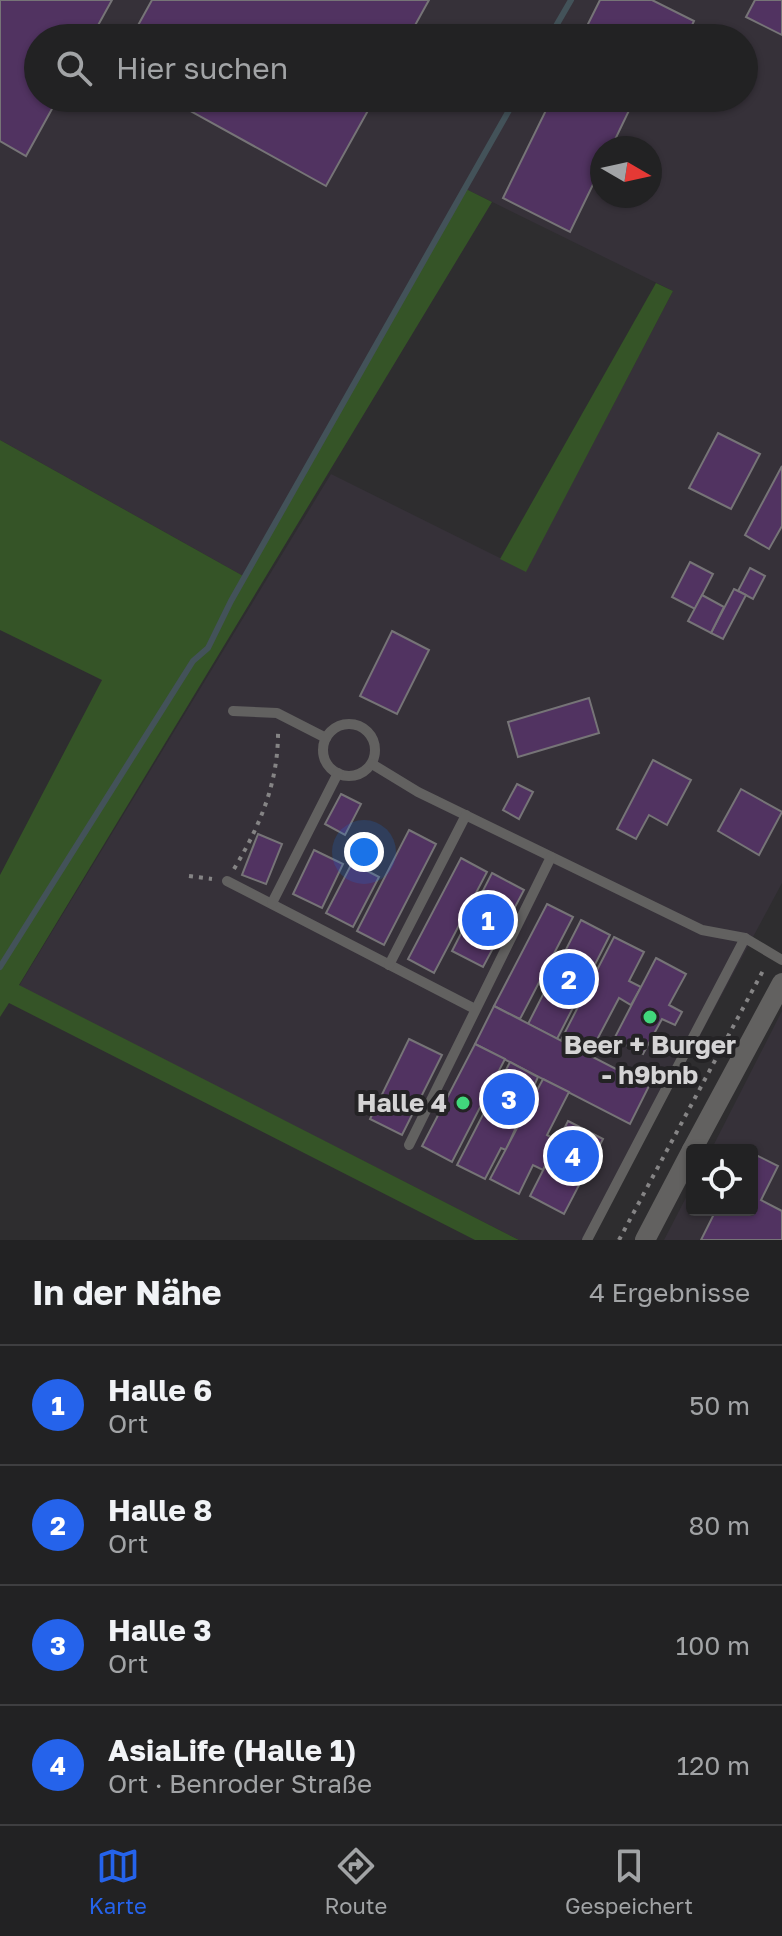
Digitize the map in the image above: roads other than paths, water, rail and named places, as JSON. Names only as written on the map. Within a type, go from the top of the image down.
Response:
[{"type":"street","points":[[695,1144],[782,983]]},
{"type":"street","points":[[645,1240],[686,1161]]},
{"type":"lane","points":[[233,711],[277,713],[326,738]]},
{"type":"lane","points":[[354,724],[369,732],[376,747],[372,764],[360,774],[338,773],[330,768],[323,754],[326,738],[337,726],[354,724]]},
{"type":"lane","points":[[372,764],[466,815],[702,930],[745,938],[777,957]]},
{"type":"lane","points":[[272,903],[338,773]]},
{"type":"lane","points":[[389,965],[466,815]]},
{"type":"lane","points":[[409,1145],[551,857]]},
{"type":"lane","points":[[227,881],[475,1009]]},
{"type":"lane","points":[[587,1240],[745,938]]},
{"type":"waterway","points":[[557,24],[571,0]]},
{"type":"waterway","points":[[0,967],[193,661],[208,648],[231,601],[508,112]]},
{"type":"place","name":"Halle 6","points":[[488,920]]},
{"type":"place","name":"Halle 8","points":[[569,979]]},
{"type":"place","name":"Beer + Burger - h9bnb","points":[[650,1017]]},
{"type":"place","name":"Halle 3","points":[[509,1099]]},
{"type":"place","name":"Halle 4","points":[[463,1103]]},
{"type":"place","name":"AsiaLife (Halle 1)","points":[[573,1156]]}]
